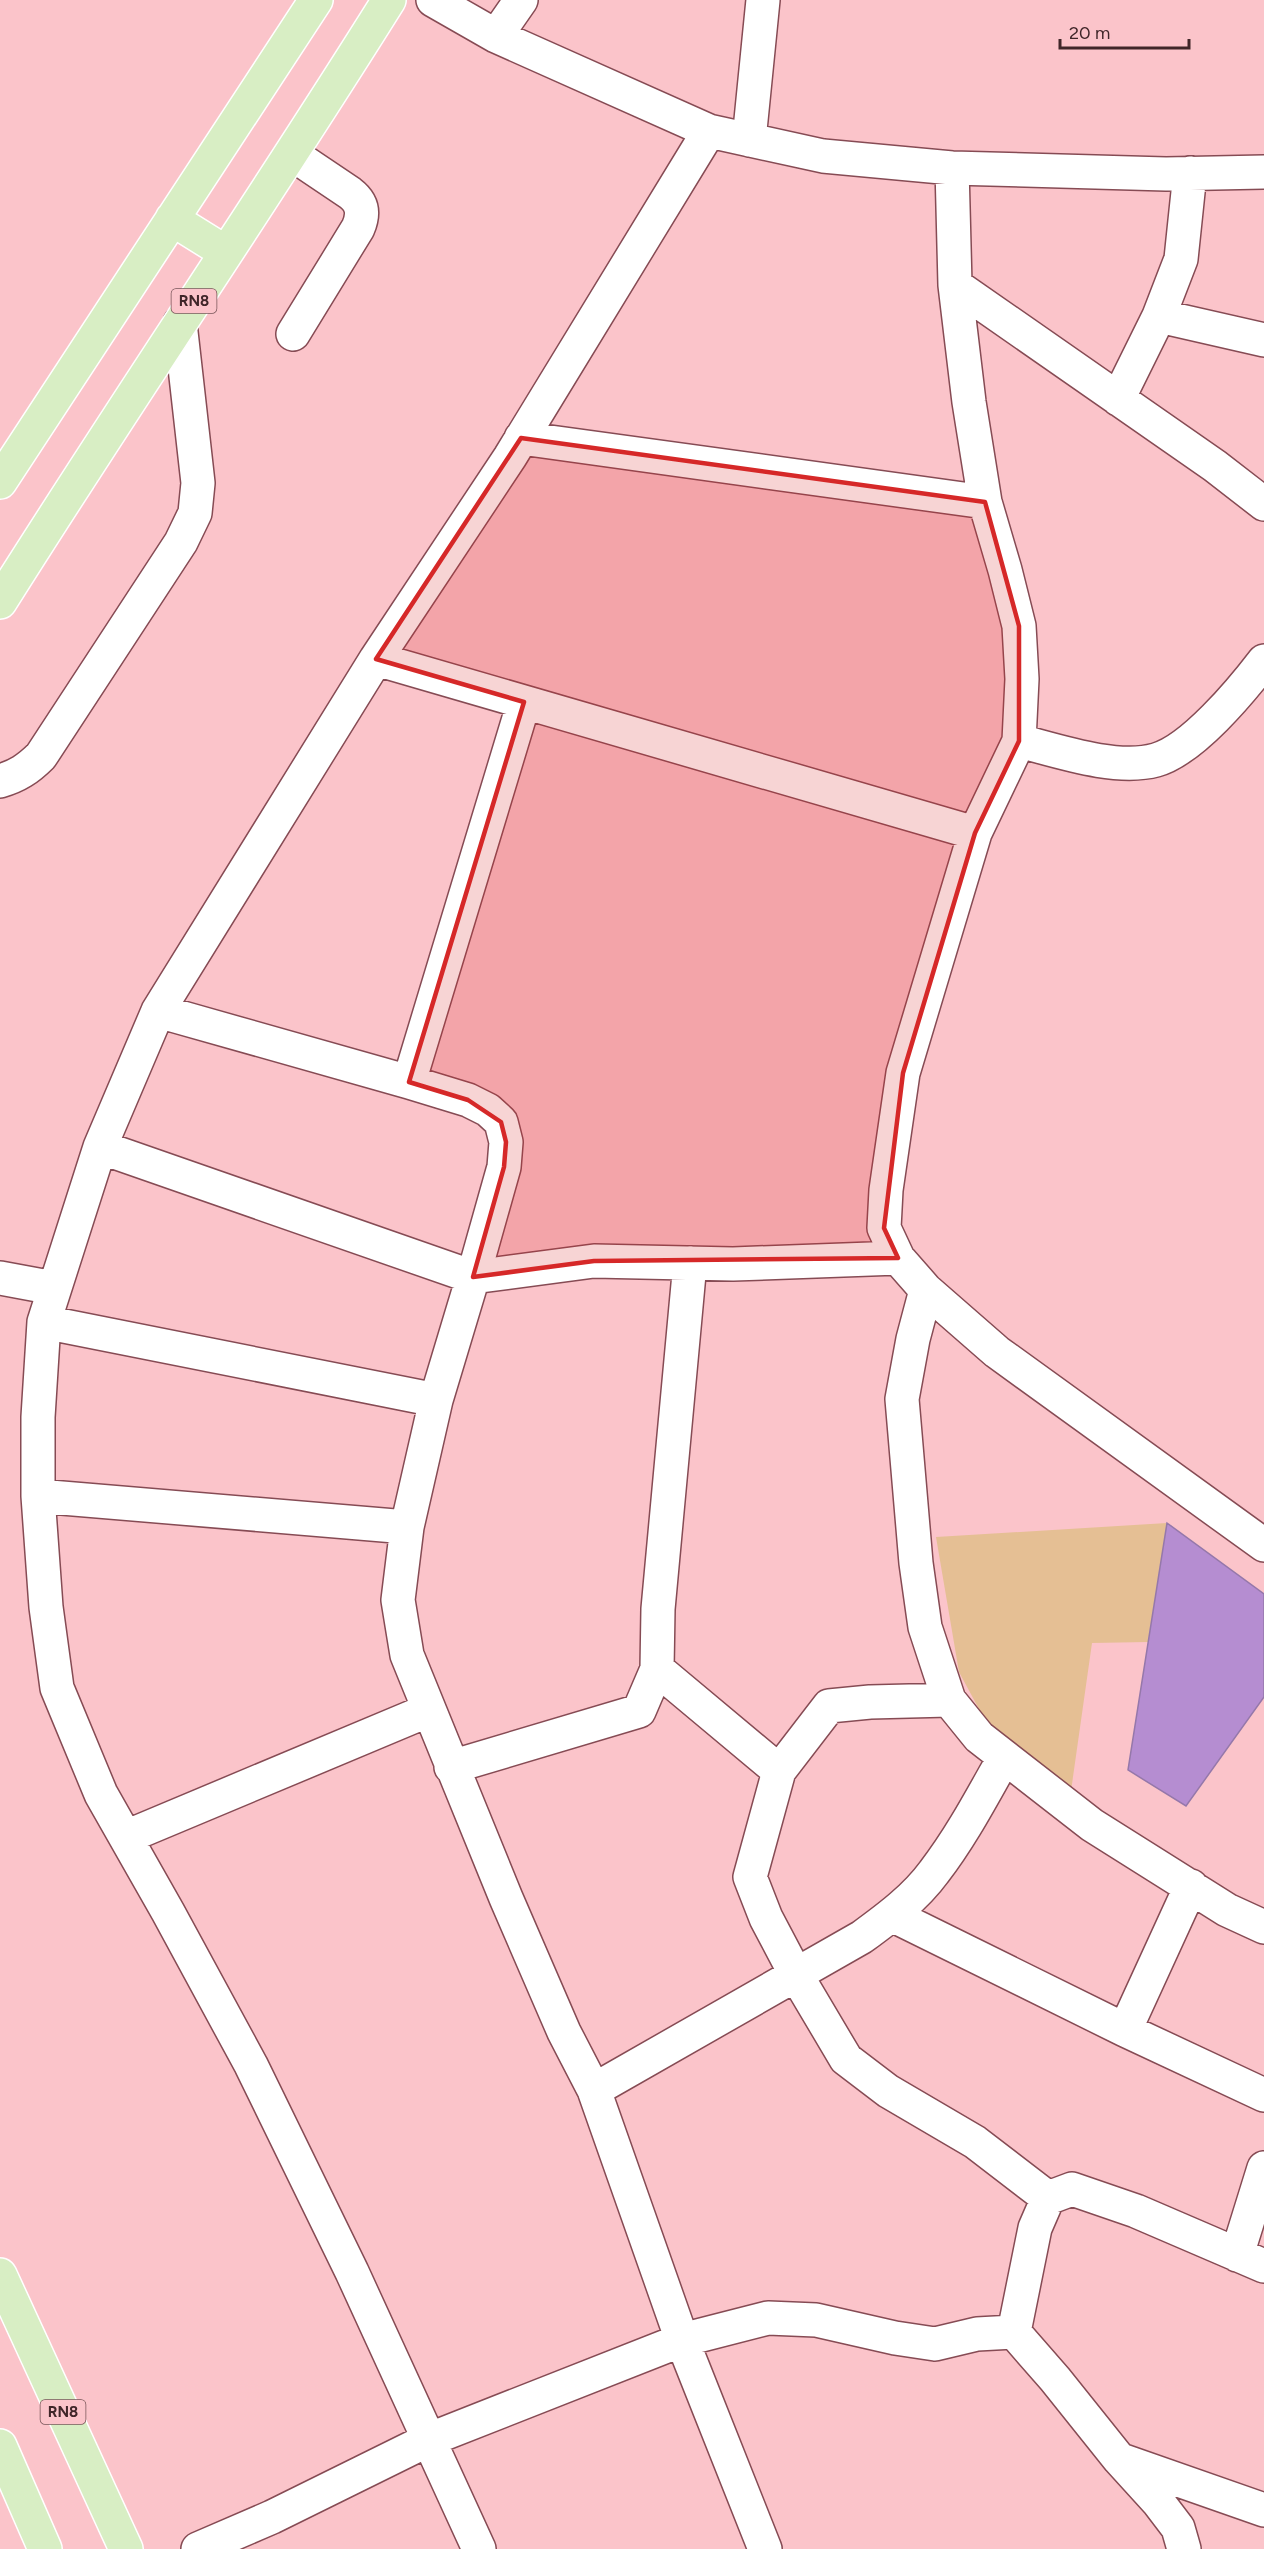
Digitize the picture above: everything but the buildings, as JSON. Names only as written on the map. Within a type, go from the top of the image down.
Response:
[{"type":"main road","points":[[0,482],[316,0]]},
{"type":"main road","name":"RN8","points":[[0,602],[225,252],[292,154],[389,0]]},
{"type":"main road","points":[[172,219],[225,252]]},
{"type":"main road","name":"RN8","points":[[0,2275],[126,2549]]},
{"type":"main road","points":[[0,2446],[45,2549]]},
{"type":"street","points":[[433,0],[496,36],[709,131],[823,156],[952,168],[1190,173],[1264,172]]},
{"type":"street","points":[[496,36],[521,0]]},
{"type":"street","points":[[749,140],[763,0]]},
{"type":"street","points":[[479,2549],[352,2272],[251,2066],[101,1794],[57,1688],[46,1607],[38,1496],[38,1416],[44,1322],[100,1147],[158,1011],[376,659],[521,438],[709,131]]},
{"type":"street","points":[[292,154],[351,193],[358,199],[362,209],[362,219],[358,228],[293,334]]},
{"type":"street","points":[[952,168],[955,285],[969,402],[985,502],[1019,626],[1022,679],[1019,741],[975,833],[903,1073],[886,1190],[884,1228],[898,1258],[926,1290],[997,1352],[1264,1545]]},
{"type":"street","points":[[1118,399],[1159,316],[1181,259],[1190,173]]},
{"type":"street","points":[[955,285],[1215,466],[1264,504]]},
{"type":"street","points":[[1159,316],[1264,340]]},
{"type":"street","points":[[0,781],[30,767],[41,756],[182,542],[195,513],[198,483],[180,323]]},
{"type":"street","points":[[521,438],[985,502]]},
{"type":"street","points":[[376,659],[975,833]]},
{"type":"street","points":[[1019,741],[1104,760],[1129,762],[1156,760],[1189,742],[1241,691],[1264,661]]},
{"type":"street","points":[[409,1082],[524,702]]},
{"type":"street","points":[[158,1011],[468,1100],[489,1110],[501,1122],[506,1142],[504,1167],[436,1400],[407,1527],[398,1600],[407,1655],[564,2032],[594,2090],[682,2340],[765,2549]]},
{"type":"street","points":[[100,1147],[473,1277],[594,1261],[733,1264],[898,1258]]},
{"type":"street","points":[[452,1767],[639,1711],[657,1669],[658,1609],[690,1263]]},
{"type":"street","points":[[0,1278],[54,1288]]},
{"type":"street","points":[[926,1290],[913,1339],[902,1399],[916,1563],[926,1627],[949,1700],[979,1737],[1092,1825],[1227,1910],[1264,1927]]},
{"type":"street","points":[[44,1322],[436,1400]]},
{"type":"street","points":[[38,1496],[407,1527]]},
{"type":"street","points":[[657,1669],[779,1771]]},
{"type":"street","points":[[949,1700],[870,1702],[829,1706],[779,1771],[750,1877],[766,1918],[795,1973],[846,2059],[888,2091],[975,2142],[1048,2198]]},
{"type":"street","points":[[126,1837],[429,1710]]},
{"type":"street","points":[[594,2090],[862,1936],[892,1915],[933,1874],[968,1821],[1004,1758]]},
{"type":"street","points":[[1125,2030],[1191,1886]]},
{"type":"street","points":[[892,1915],[1264,2096]]},
{"type":"street","points":[[1014,2332],[1035,2228],[1048,2198],[1072,2189],[1136,2211],[1250,2260],[1264,2169]]},
{"type":"street","points":[[198,2549],[272,2517],[428,2440],[682,2340],[768,2318],[816,2320],[895,2338],[935,2344],[977,2334],[1014,2332]]},
{"type":"street","points":[[1014,2332],[1119,2459],[1159,2503],[1178,2529],[1184,2549]]},
{"type":"street","points":[[1119,2459],[1264,2511]]},
{"type":"highlighted area","points":[[521,438],[985,502],[1019,626],[1019,741],[975,833],[903,1073],[884,1228],[898,1258],[594,1261],[473,1277],[504,1167],[506,1142],[501,1122],[468,1100],[409,1082],[524,702],[376,659]]},
{"type":"shaded area","points":[[1167,1523],[1148,1642],[1092,1643],[1071,1791],[986,1722],[959,1672],[936,1537]]}]
